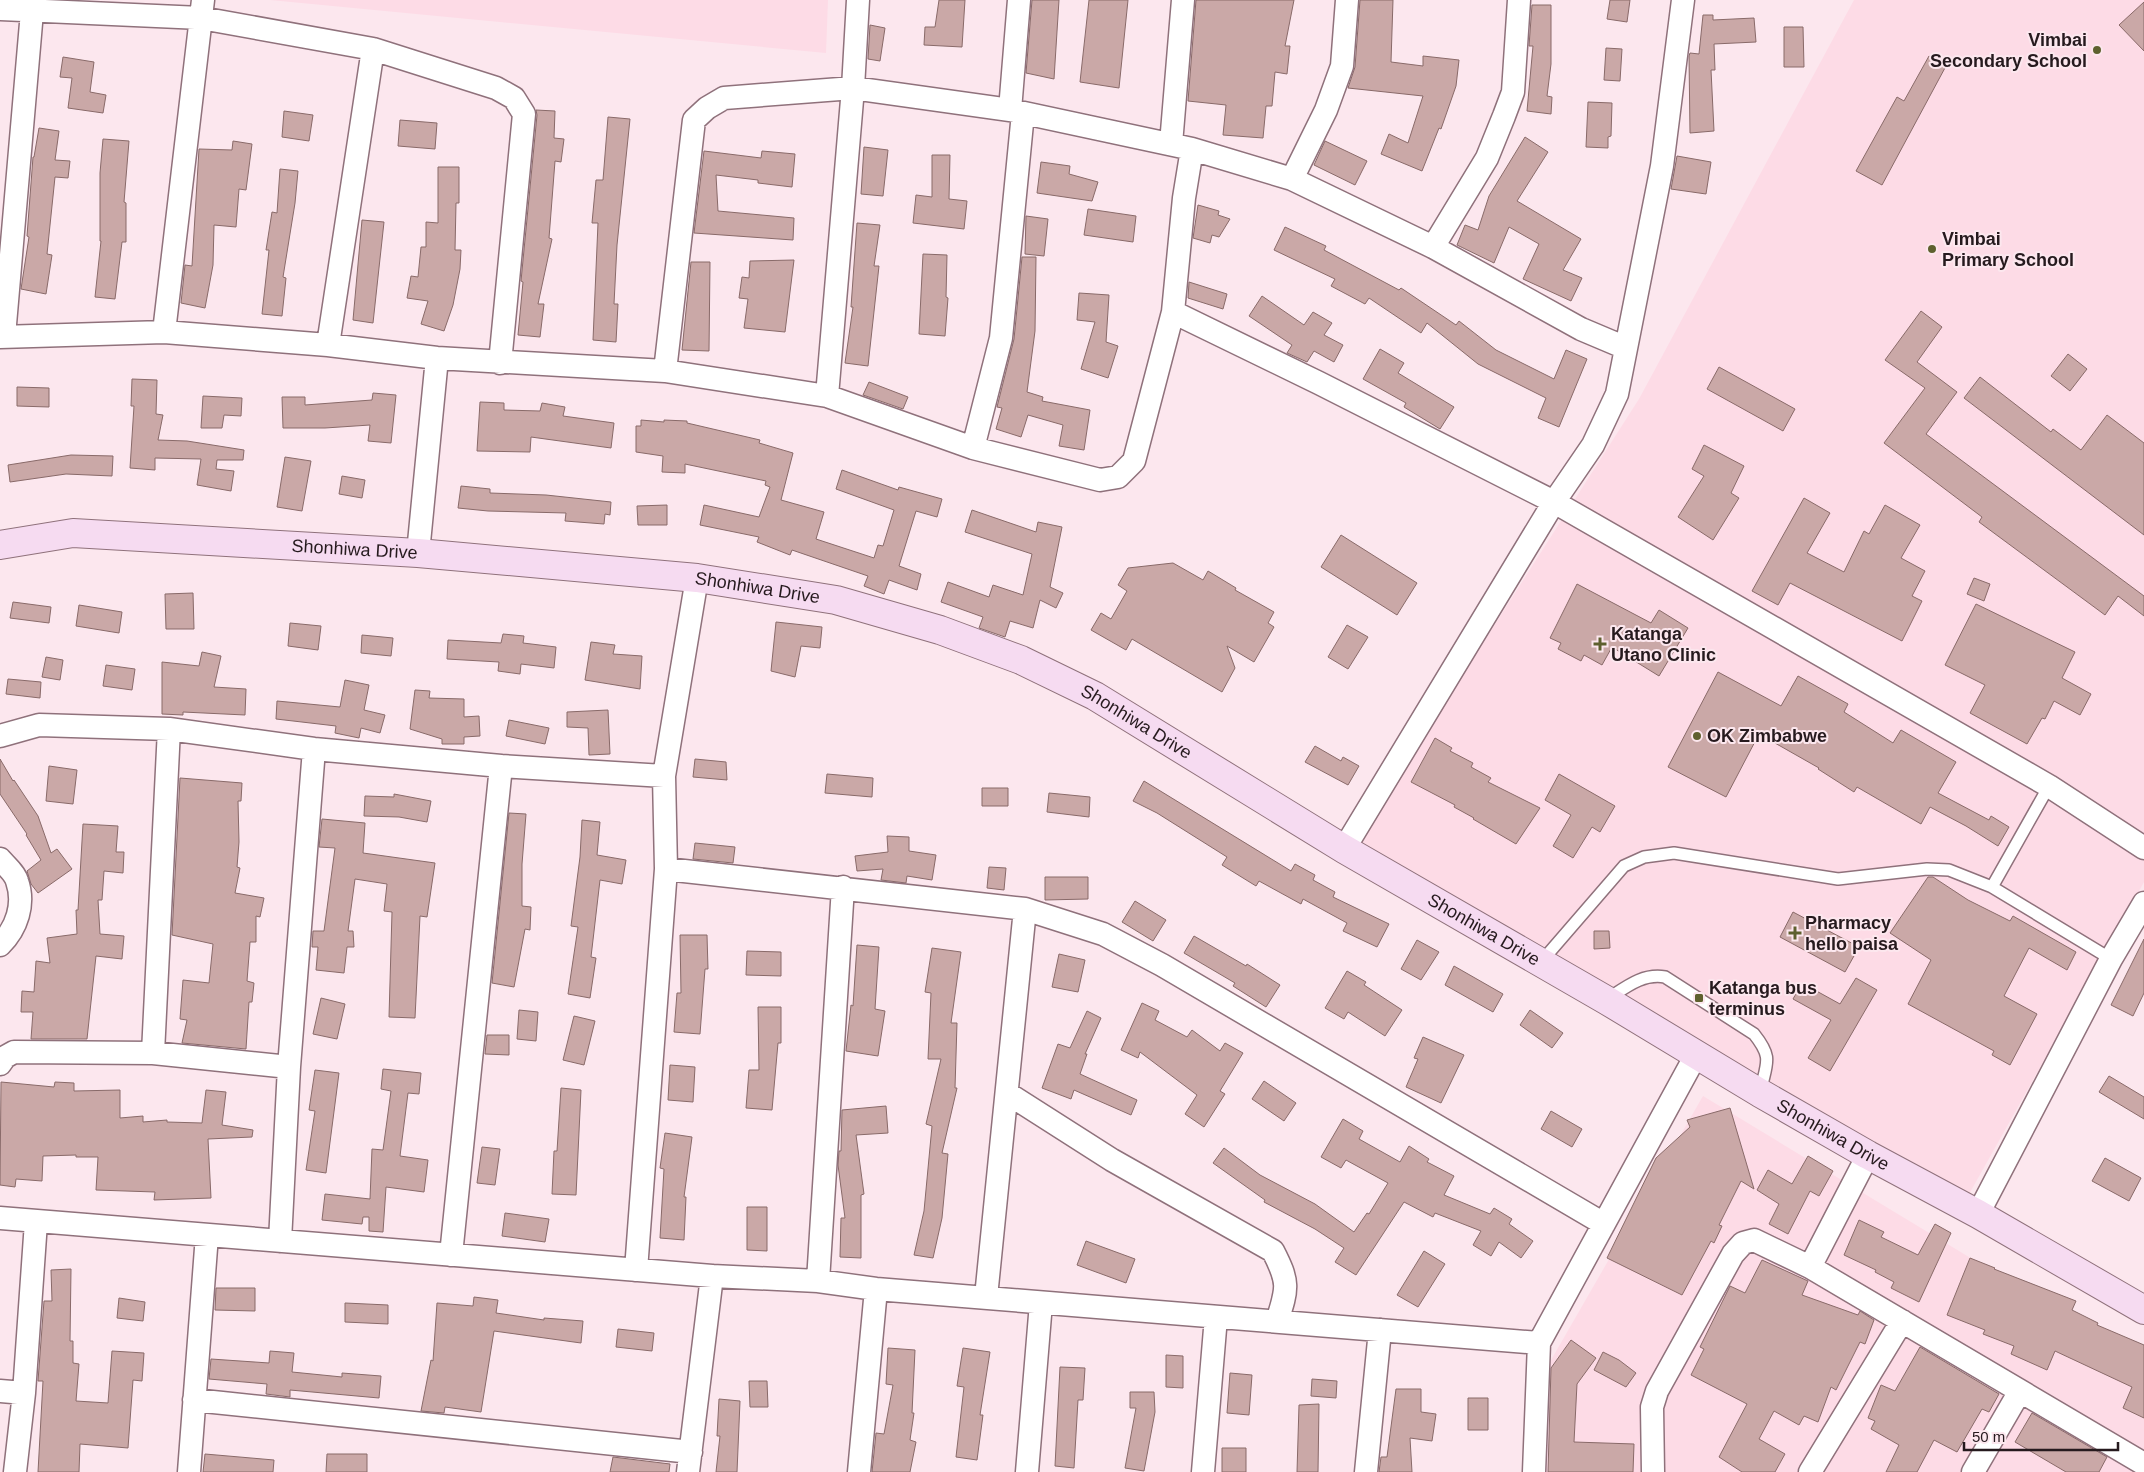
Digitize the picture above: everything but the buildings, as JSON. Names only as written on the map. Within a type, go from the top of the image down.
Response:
[{"type":"street","points":[[827,396],[853,88],[858,0]]},
{"type":"street","points":[[973,448],[1001,338],[1016,111],[1019,0]]},
{"type":"street","points":[[32,5],[2,337],[164,332],[328,345],[437,358],[500,363],[665,371],[827,396],[973,448],[1100,480],[1118,477],[1134,461],[1173,312],[1184,198],[1182,147],[1183,0]]},
{"type":"street","points":[[1292,179],[1326,110],[1342,66],[1347,0]]},
{"type":"street","points":[[1434,246],[1487,158],[1513,92],[1519,0]]},
{"type":"street","points":[[1344,849],[1554,502],[1593,445],[1617,394],[1662,166],[1683,0]]},
{"type":"street","points":[[0,9],[32,5],[202,9],[373,48],[496,88],[514,98],[524,114],[500,363]]},
{"type":"street","points":[[164,332],[202,9]]},
{"type":"street","points":[[328,345],[373,48]]},
{"type":"street","points":[[665,371],[694,120],[707,108],[724,98],[853,88],[1016,111],[1182,147],[1292,179],[1434,246],[1581,329],[1626,348]]},
{"type":"street","points":[[1173,312],[1311,379],[1554,502],[2048,786],[2144,848]]},
{"type":"street","points":[[418,553],[437,358]]},
{"type":"street","name":"Shonhiwa Drive","points":[[0,545],[72,533],[418,553],[696,578],[836,600],[940,630],[1021,660],[1095,696],[1344,849],[1606,1000],[1760,1093],[1868,1155],[1978,1214],[2144,1310]]},
{"type":"street","points":[[636,1270],[666,869],[664,776],[696,578]]},
{"type":"street","points":[[0,736],[39,725],[169,729],[314,749],[501,766],[664,776]]},
{"type":"street","points":[[154,1053],[169,729]]},
{"type":"street","points":[[280,1241],[289,1067],[314,749]]},
{"type":"street","points":[[451,1255],[501,766]]},
{"type":"street","points":[[0,859],[17,879],[21,906],[12,932],[0,945]]},
{"type":"street","points":[[666,869],[1025,909],[1103,934],[1162,965],[1604,1224]]},
{"type":"street","points":[[818,1281],[843,888]]},
{"type":"street","points":[[986,1297],[1025,909]]},
{"type":"street","points":[[1978,1214],[2111,959],[2142,914]]},
{"type":"street","points":[[0,1064],[4,1057],[14,1052],[154,1053],[289,1067]]},
{"type":"street","points":[[1534,1472],[1540,1343],[1696,1055]]},
{"type":"street","points":[[1006,1093],[1112,1160],[1273,1251],[1284,1273],[1285,1296],[1277,1321]]},
{"type":"street","points":[[1810,1267],[1868,1155]]},
{"type":"street","points":[[0,1218],[712,1276],[818,1281],[876,1289],[1540,1343]]},
{"type":"street","points":[[15,1472],[24,1393],[36,1222]]},
{"type":"street","points":[[189,1472],[207,1236]]},
{"type":"street","points":[[1653,1472],[1652,1407],[1657,1391],[1733,1254],[1743,1243],[1754,1240],[1810,1267],[2144,1464]]},
{"type":"street","points":[[194,1400],[689,1462],[712,1276]]},
{"type":"street","points":[[859,1472],[876,1289]]},
{"type":"street","points":[[1027,1472],[1041,1303]]},
{"type":"street","points":[[1203,1472],[1216,1317]]},
{"type":"street","points":[[1810,1472],[1902,1321]]},
{"type":"street","points":[[1366,1472],[1380,1330]]},
{"type":"street","points":[[0,1391],[24,1393]]},
{"type":"street","points":[[1973,1472],[2020,1391]]},
{"type":"lane","points":[[1992,887],[2048,786]]},
{"type":"lane","points":[[1541,962],[1624,866],[1644,857],[1674,853],[1838,879],[1927,868],[1949,870],[1992,887],[2111,959]]},
{"type":"lane","points":[[1606,1000],[1643,978],[1653,975],[1665,977],[1754,1034],[1764,1047],[1768,1057],[1760,1093]]},
{"type":"shaded area","points":[[270,0],[828,0],[826,53]]},
{"type":"shaded area","points":[[1854,0],[2144,0],[2144,882],[1968,1196],[1355,843],[1639,399]]},
{"type":"shaded area","points":[[1703,1096],[2144,1363],[2144,1472],[1537,1472],[1543,1374]]},
{"type":"place","name":"Vimbai Secondary School","points":[[2097,50]]},
{"type":"place","name":"Vimbai Primary School","points":[[1932,249]]},
{"type":"place","name":"Katanga Utano Clinic","points":[[1600,644]]},
{"type":"place","name":"OK Zimbabwe","points":[[1697,736]]},
{"type":"place","name":"Pharmacy hello paisa","points":[[1795,933]]},
{"type":"place","name":"Katanga bus terminus","points":[[1699,998]]}]
